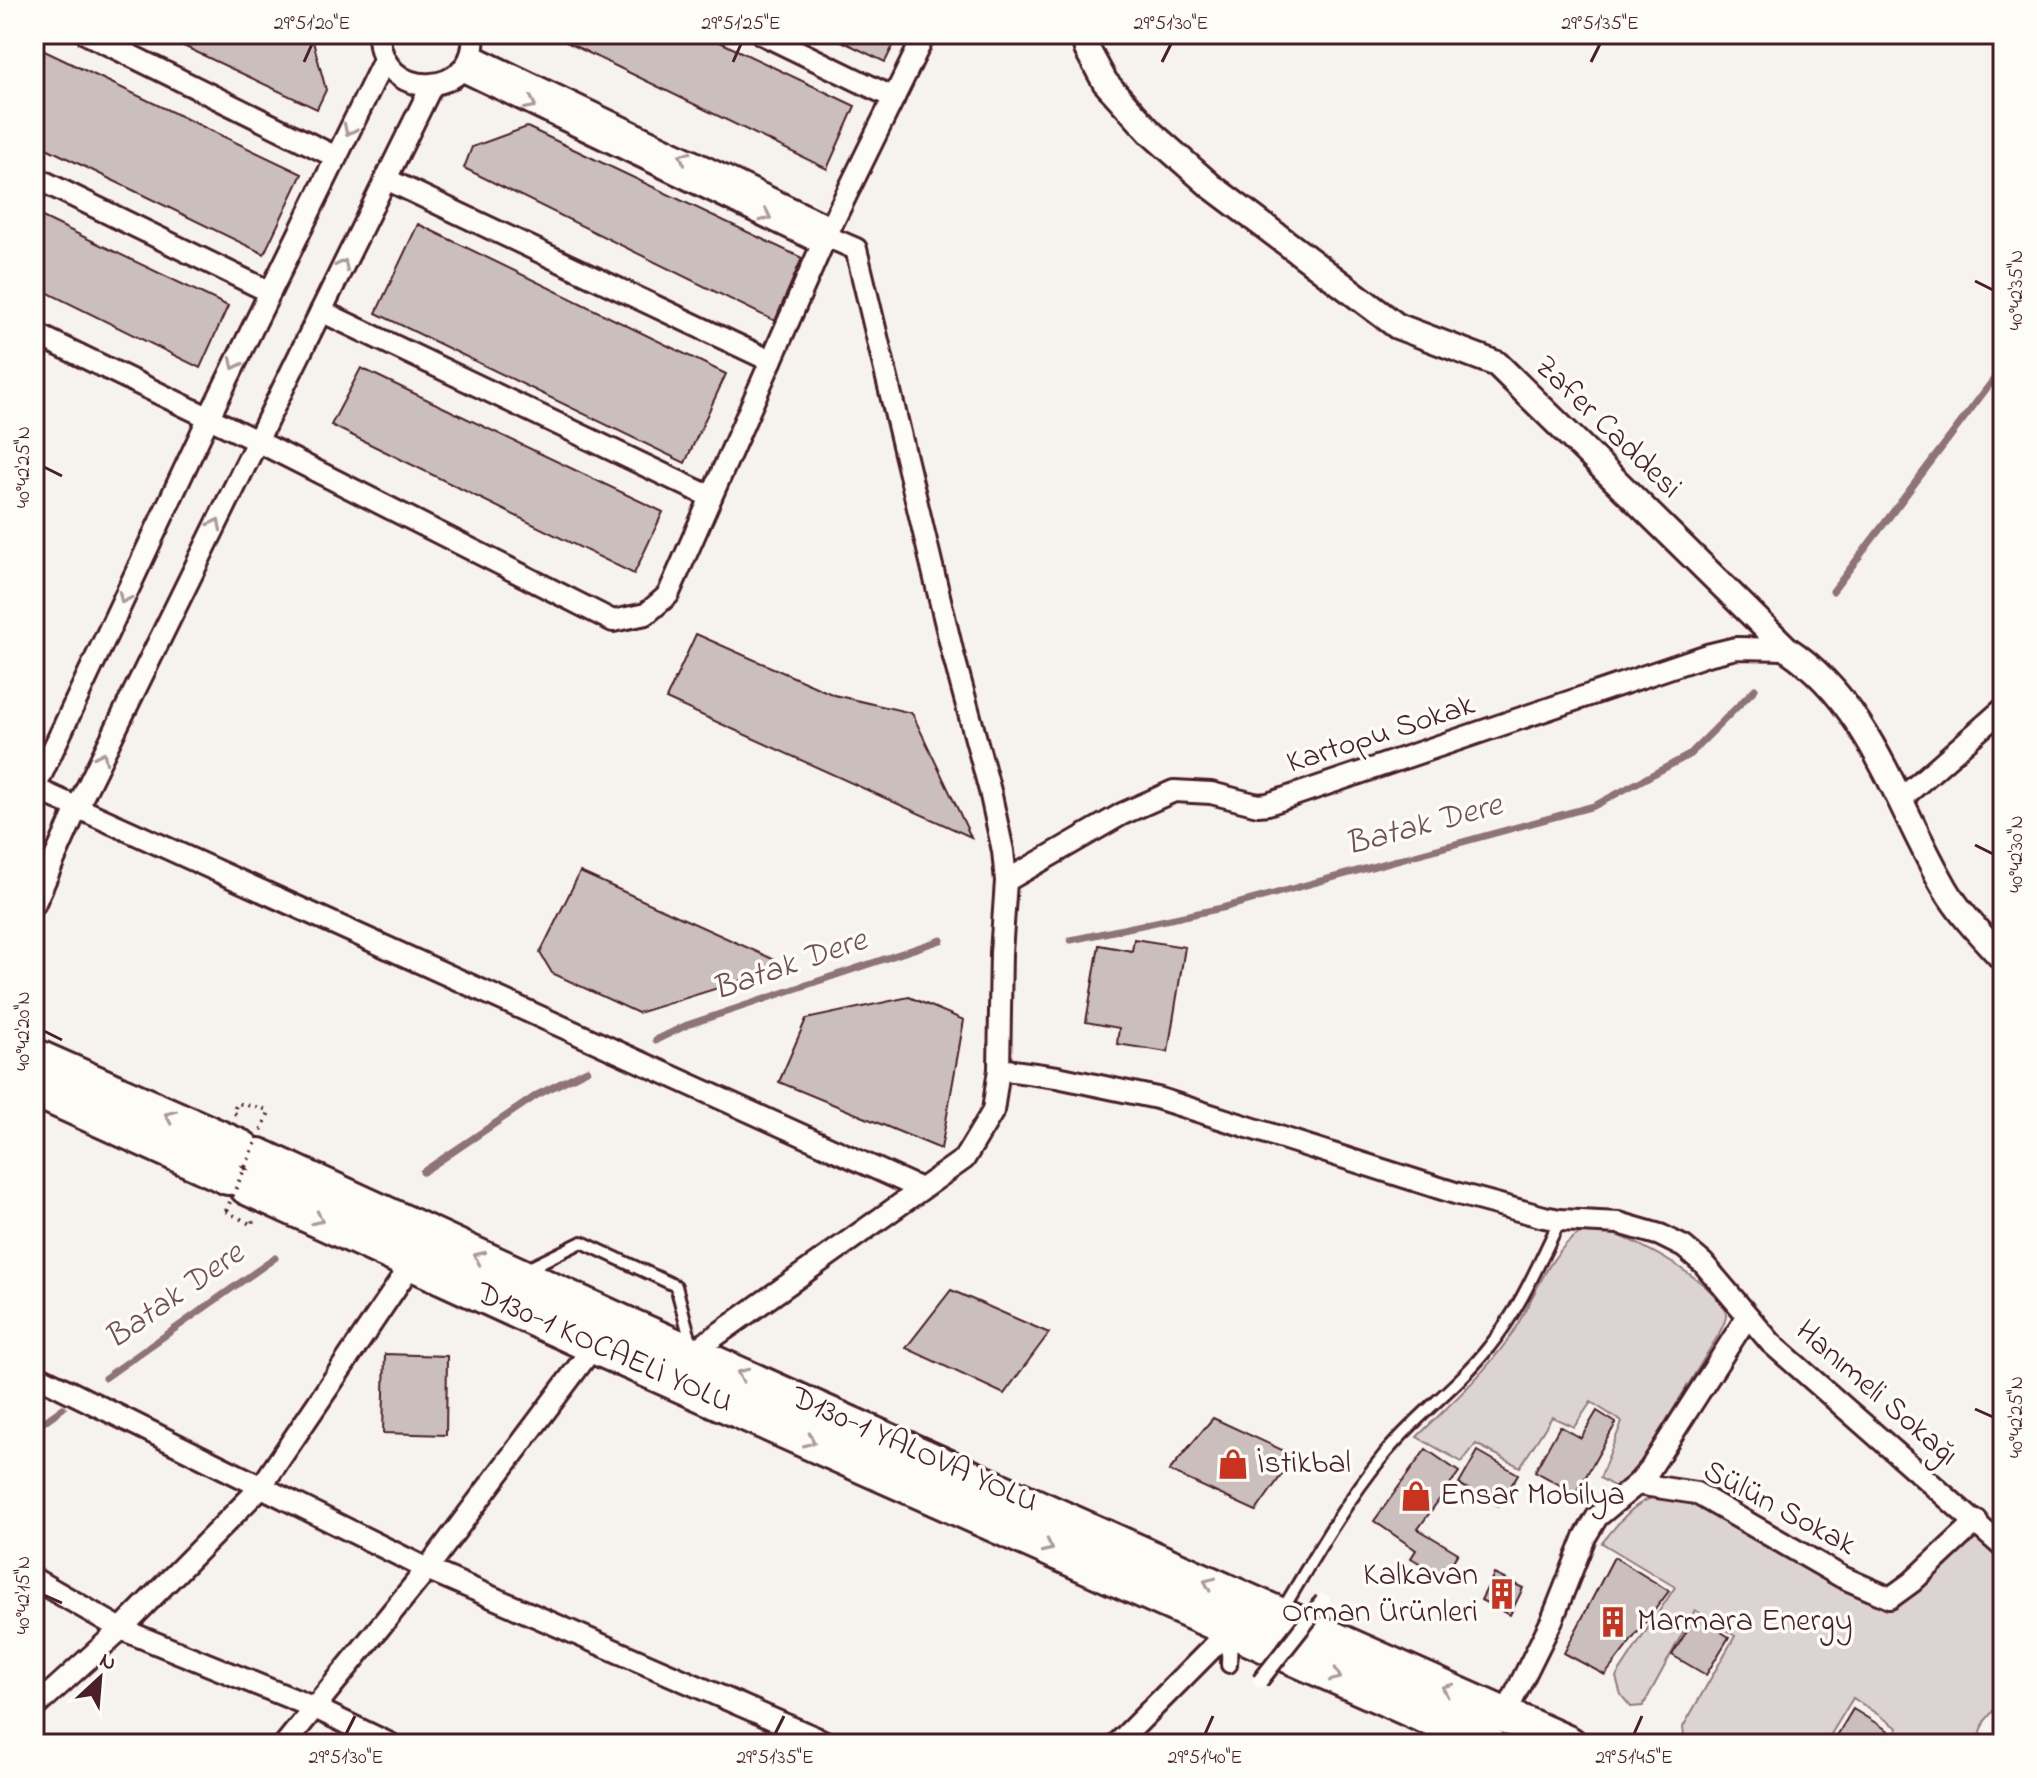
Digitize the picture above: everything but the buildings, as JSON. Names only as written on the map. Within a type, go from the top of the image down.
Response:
[{"type":"highway","name":"D130-1 YALOVA YOLU","points":[[34,1056],[241,1166],[517,1274],[1280,1615],[1356,1641],[1497,1730],[1569,1744]]},
{"type":"highway","name":"D130-1 KOCAELİ YOLU","points":[[34,1089],[241,1166],[413,1262],[1230,1630],[1497,1730]]},
{"type":"street","points":[[87,34],[336,157]]},
{"type":"street","points":[[379,34],[384,60],[396,75],[413,84],[432,85],[448,81],[468,53],[856,249],[953,654],[993,801],[1006,881],[999,1069],[993,1111],[964,1159],[693,1352]]},
{"type":"street","points":[[762,34],[894,98]]},
{"type":"street","points":[[34,333],[209,417],[613,621],[646,614],[668,595],[827,236],[925,34]]},
{"type":"street","name":"Zafer Caddesi","points":[[1083,34],[1087,49],[1105,82],[1151,133],[1211,186],[1397,326],[1497,364],[1832,690],[1877,754],[1943,885],[1957,907],[2003,959]]},
{"type":"street","points":[[384,60],[209,417],[34,789],[921,1189]]},
{"type":"street","points":[[34,905],[77,808],[432,85]]},
{"type":"street","points":[[34,177],[270,292]]},
{"type":"street","points":[[386,179],[771,361]]},
{"type":"street","points":[[321,311],[711,497]]},
{"type":"street","name":"Kartopu Sokak","points":[[1006,881],[1122,814],[1174,791],[1211,793],[1258,805],[1268,804],[1707,655],[1736,648],[1787,649]]},
{"type":"street","points":[[1901,799],[2003,709]]},
{"type":"street","name":"Hanımeli Sokağı","points":[[999,1069],[1057,1077],[1157,1098],[1455,1193],[1560,1220],[1619,1223],[1672,1241],[1703,1263],[1723,1283],[1747,1317],[1782,1353],[2003,1547]]},
{"type":"street","points":[[34,1708],[121,1629],[261,1487],[413,1262]]},
{"type":"street","points":[[1497,1730],[1552,1620],[1585,1537],[1597,1517],[1650,1469],[1747,1317]]},
{"type":"street","points":[[285,1744],[427,1569],[594,1346]]},
{"type":"street","points":[[34,1374],[427,1569],[830,1744]]},
{"type":"street","name":"Sülün Sokak","points":[[1637,1484],[1696,1493],[1842,1577],[1890,1598],[1912,1582],[1977,1521]]},
{"type":"street","points":[[34,1579],[121,1629],[315,1708],[390,1744]]},
{"type":"street","points":[[1260,1681],[1323,1601]]},
{"type":"street","points":[[1229,1665],[1230,1630]]},
{"type":"street","points":[[1117,1744],[1230,1630]]},
{"type":"lane","points":[[1280,1615],[1329,1532],[1384,1455],[1488,1349],[1503,1328],[1526,1290],[1560,1220]]},
{"type":"lane","points":[[517,1274],[582,1242],[676,1286],[693,1352]]},
{"type":"path","points":[[237,1103],[270,1110],[241,1166],[233,1112],[237,1103]]},
{"type":"shaded area","points":[[1580,1233],[1612,1234],[1659,1255],[1712,1292],[1726,1316],[1719,1334],[1654,1441],[1645,1463],[1631,1479],[1617,1488],[1600,1478],[1622,1422],[1591,1402],[1574,1427],[1552,1417],[1520,1467],[1476,1444],[1462,1462],[1417,1437],[1497,1354],[1516,1328],[1548,1268],[1568,1242]]},
{"type":"shaded area","points":[[1676,1493],[1722,1513],[1871,1602],[1887,1605],[1920,1587],[1977,1536],[2003,1560],[2003,1699],[1984,1722],[1978,1744],[1889,1744],[1898,1728],[1853,1698],[1825,1744],[1685,1744],[1683,1727],[1735,1636],[1695,1610],[1643,1706],[1631,1707],[1621,1695],[1616,1677],[1675,1587],[1602,1543],[1633,1508],[1652,1498]]},
{"type":"waterway","name":"Batak Dere","points":[[1833,591],[2003,367]]},
{"type":"waterway","name":"Batak Dere","points":[[1071,940],[1222,908],[1594,806],[1689,755],[1755,689]]},
{"type":"waterway","name":"Batak Dere","points":[[656,1040],[687,1025],[941,940]]},
{"type":"waterway","name":"Batak Dere","points":[[423,1172],[537,1095],[587,1070]]},
{"type":"waterway","name":"Batak Dere","points":[[105,1378],[275,1258]]},
{"type":"waterway","name":"Batak Dere","points":[[34,1429],[63,1408]]},
{"type":"place","name":"İstikbal","points":[[1233,1464]]},
{"type":"place","name":"Ensar Mobilya","points":[[1416,1496]]},
{"type":"place","name":"Kalkavan Orman Ürünleri","points":[[1502,1594]]},
{"type":"place","name":"Marmara Energy","points":[[1613,1622]]}]
